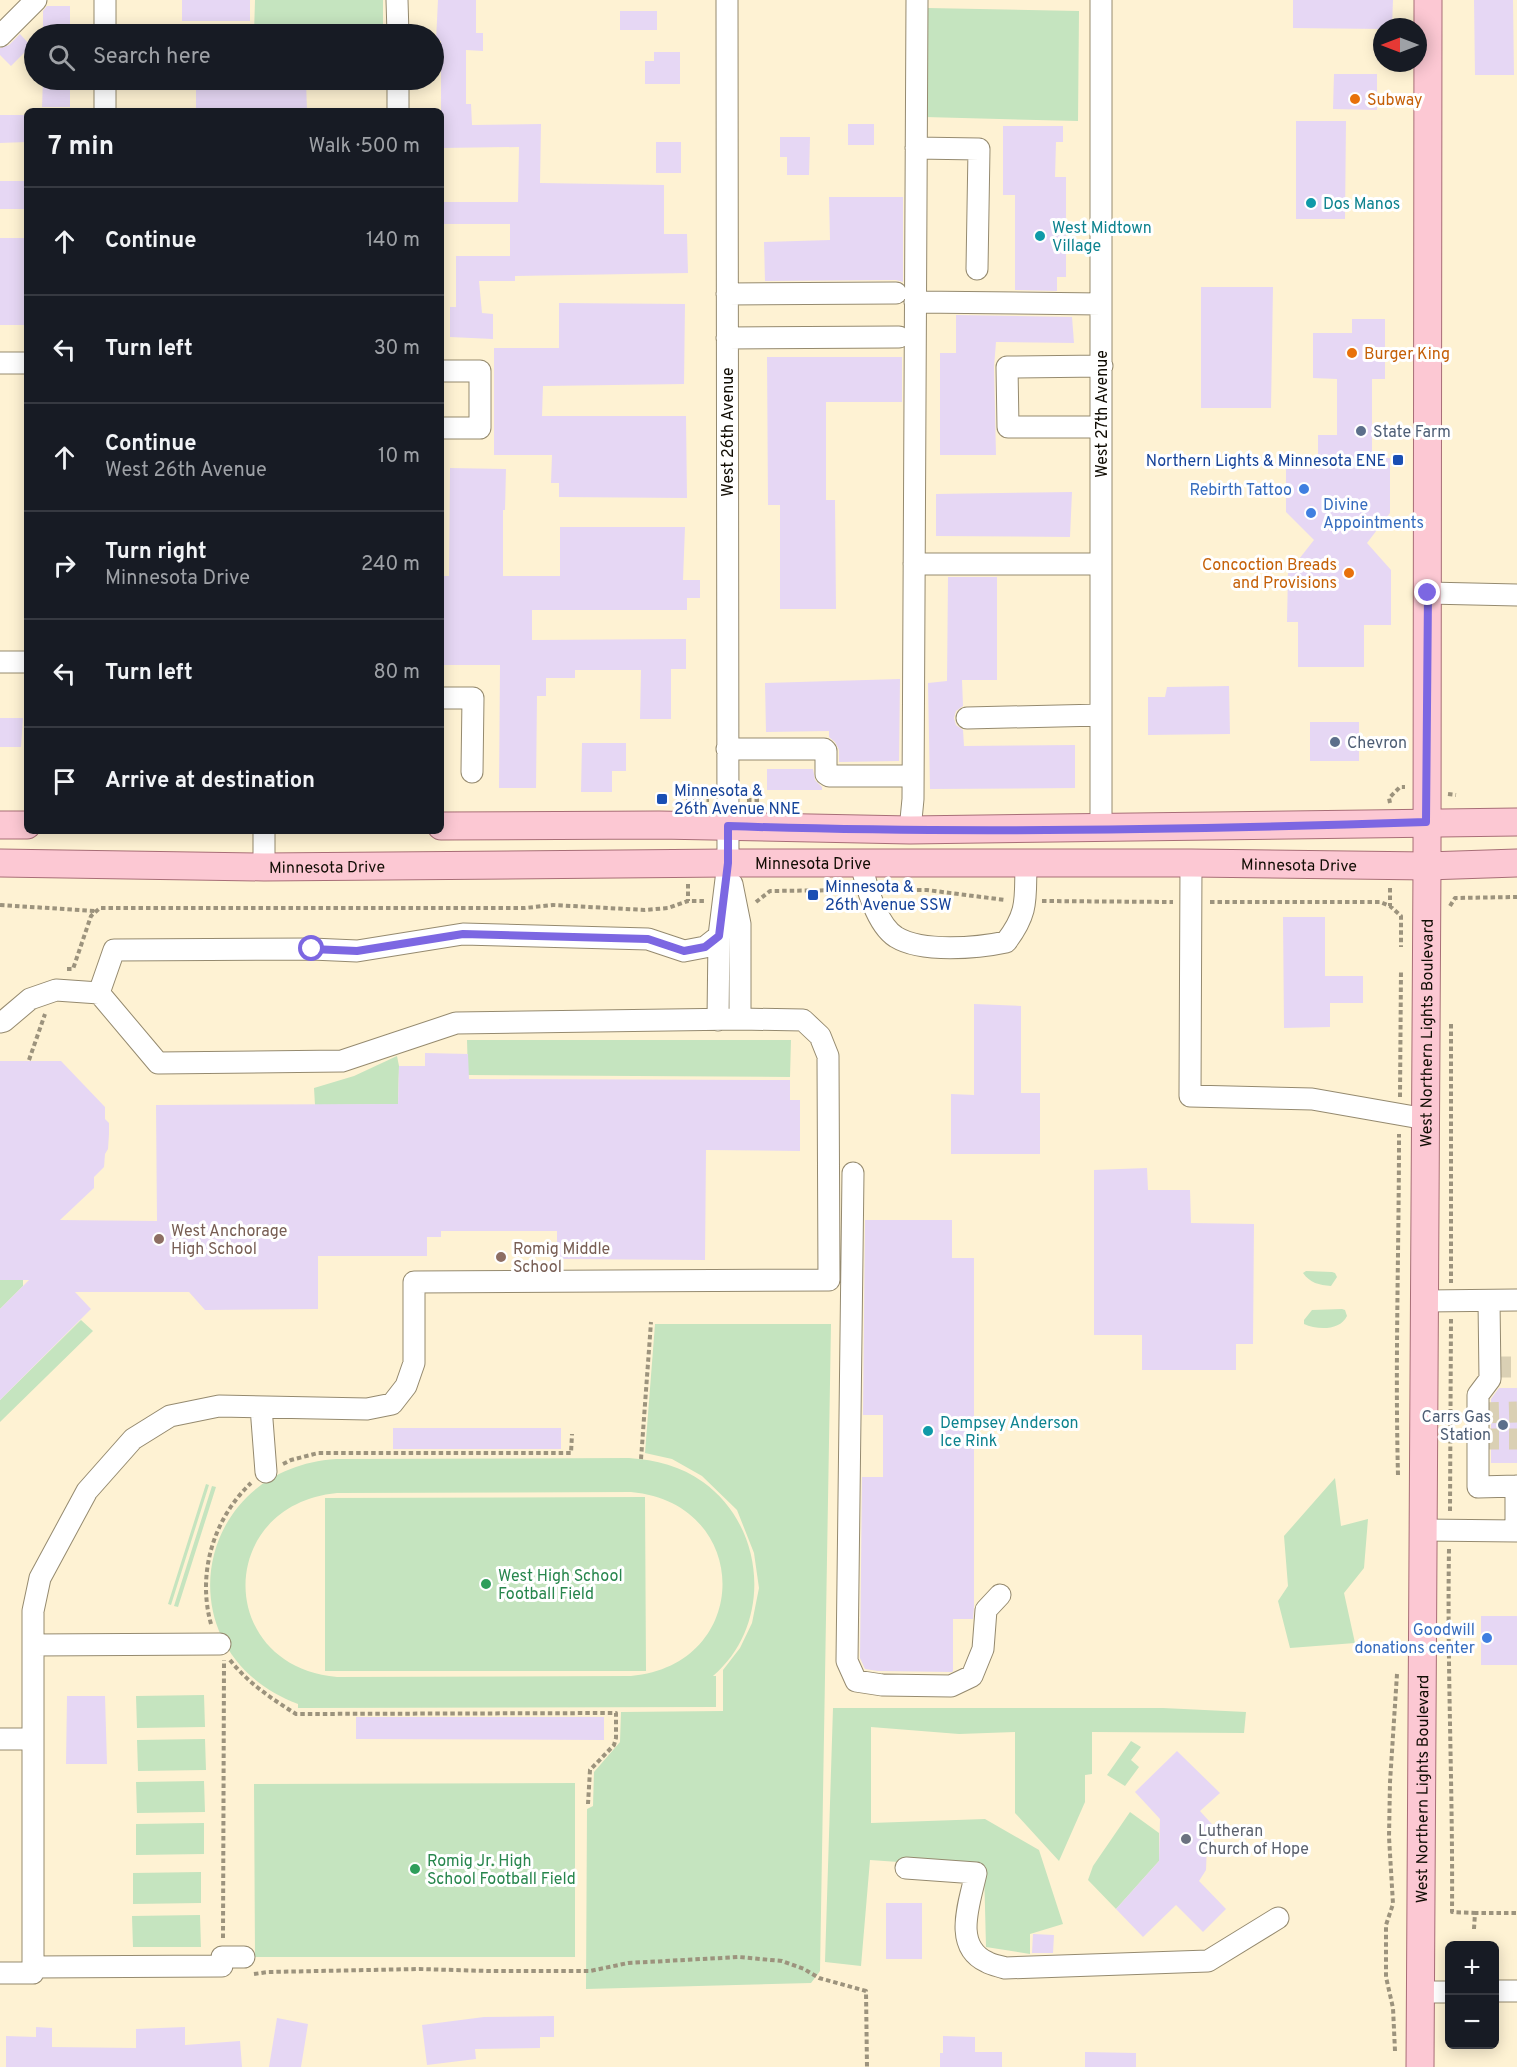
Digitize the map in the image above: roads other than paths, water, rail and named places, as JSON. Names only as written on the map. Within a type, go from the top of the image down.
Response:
[{"type":"main road","name":"West Northern Lights Boulevard","points":[[1408,2062],[1420,1992],[1437,1531],[1425,1301],[1428,0]]},
{"type":"main road","name":"Minnesota Drive","points":[[444,826],[728,826],[910,830],[1517,822]]},
{"type":"main road","points":[[0,825],[24,825]]},
{"type":"main road","name":"Minnesota Drive","points":[[0,863],[264,867],[728,863],[1191,863],[1427,866],[1517,864]]},
{"type":"street","points":[[0,36],[36,0]]},
{"type":"street","points":[[105,0],[105,24]]},
{"type":"street","points":[[398,0],[398,24]]},
{"type":"street","name":"West 26th Avenue","points":[[727,0],[728,863]]},
{"type":"street","points":[[910,830],[913,776],[917,0]]},
{"type":"street","name":"West 27th Avenue","points":[[1101,0],[1101,829]]},
{"type":"street","points":[[105,90],[105,108]]},
{"type":"street","points":[[398,90],[398,108]]},
{"type":"street","points":[[916,148],[979,149],[977,269]]},
{"type":"street","points":[[726,294],[896,292]]},
{"type":"street","points":[[915,302],[1101,304]]},
{"type":"street","points":[[726,338],[899,337]]},
{"type":"street","points":[[0,363],[24,363]]},
{"type":"street","points":[[1101,427],[1008,427],[1007,367],[1102,366]]},
{"type":"street","points":[[444,371],[480,371],[480,428],[444,428]]},
{"type":"street","points":[[914,564],[1101,564]]},
{"type":"street","points":[[1428,593],[1517,595]]},
{"type":"street","points":[[0,662],[24,662]]},
{"type":"street","points":[[444,698],[472,698],[472,772]]},
{"type":"street","points":[[968,718],[1101,715]]},
{"type":"street","points":[[728,749],[824,749],[826,751],[826,774],[829,776],[913,776]]},
{"type":"street","points":[[264,834],[264,867]]},
{"type":"street","points":[[718,1020],[719,936],[728,863]]},
{"type":"street","points":[[728,863],[740,924],[740,1019]]},
{"type":"street","points":[[861,863],[867,890],[883,922],[896,937],[918,944],[951,948],[980,947],[1006,942],[1020,925],[1025,901],[1026,863]]},
{"type":"street","points":[[1191,863],[1190,1096],[1312,1099],[1426,1119]]},
{"type":"street","points":[[99,993],[114,950],[312,949],[357,951],[463,934],[648,939],[684,951],[705,947],[719,936]]},
{"type":"street","points":[[0,1022],[30,999],[56,990],[99,993],[158,1063],[342,1061],[456,1023],[803,1020],[820,1036],[828,1056],[829,1280],[414,1282],[414,1363],[406,1386],[392,1404],[367,1409],[219,1406],[170,1416],[133,1439],[87,1491],[40,1578],[33,1611],[33,1973],[0,1973]]},
{"type":"street","points":[[853,1173],[847,1660],[856,1681],[882,1685],[951,1686],[972,1676],[983,1649],[986,1610],[1000,1595]]},
{"type":"street","points":[[1425,1301],[1517,1300]]},
{"type":"street","points":[[1437,1531],[1516,1531],[1516,1486],[1478,1487],[1478,1395],[1490,1379],[1489,1301]]},
{"type":"street","points":[[261,1407],[266,1472]]},
{"type":"street","points":[[33,1646],[222,1647]]},
{"type":"street","points":[[0,1739],[33,1739]]},
{"type":"street","points":[[906,1868],[976,1874],[965,1924],[969,1945],[985,1962],[1005,1968],[1208,1960],[1278,1918]]},
{"type":"street","points":[[33,1967],[222,1966],[222,1957],[244,1967]]},
{"type":"street","points":[[1499,1991],[1517,1991]]},
{"type":"street","points":[[1420,1992],[1445,1992]]},
{"type":"tunnel","points":[[1490,1367],[1517,1367]]},
{"type":"tunnel","points":[[1478,1413],[1517,1412]]},
{"type":"tunnel","points":[[1478,1439],[1517,1439]]},
{"type":"place","name":"Subway","points":[[1355,99]]},
{"type":"place","name":"Dos Manos","points":[[1311,203]]},
{"type":"place","name":"West Midtown Village","points":[[1040,236]]},
{"type":"place","name":"Burger King","points":[[1352,353]]},
{"type":"place","name":"State Farm","points":[[1361,431]]},
{"type":"place","name":"Northern Lights & Minnesota ENE","points":[[1398,460]]},
{"type":"place","name":"Rebirth Tattoo","points":[[1304,489]]},
{"type":"place","name":"Divine Appointments","points":[[1311,513]]},
{"type":"place","name":"Concoction Breads and Provisions","points":[[1349,573]]},
{"type":"place","name":"Chevron","points":[[1335,742]]},
{"type":"place","name":"Minnesota & 26th Avenue NNE","points":[[662,799]]},
{"type":"place","name":"Minnesota & 26th Avenue SSW","points":[[813,895]]},
{"type":"place","name":"West Anchorage High School","points":[[159,1239]]},
{"type":"place","name":"Romig Middle School","points":[[501,1257]]},
{"type":"place","name":"Carrs Gas Station","points":[[1503,1425]]},
{"type":"place","name":"Dempsey Anderson Ice Rink","points":[[928,1431]]},
{"type":"place","name":"West High School Football Field","points":[[486,1584]]},
{"type":"place","name":"Goodwill donations center","points":[[1487,1638]]},
{"type":"place","name":"Lutheran Church of Hope","points":[[1186,1839]]},
{"type":"place","name":"Romig Jr. High School Football Field","points":[[415,1869]]}]
